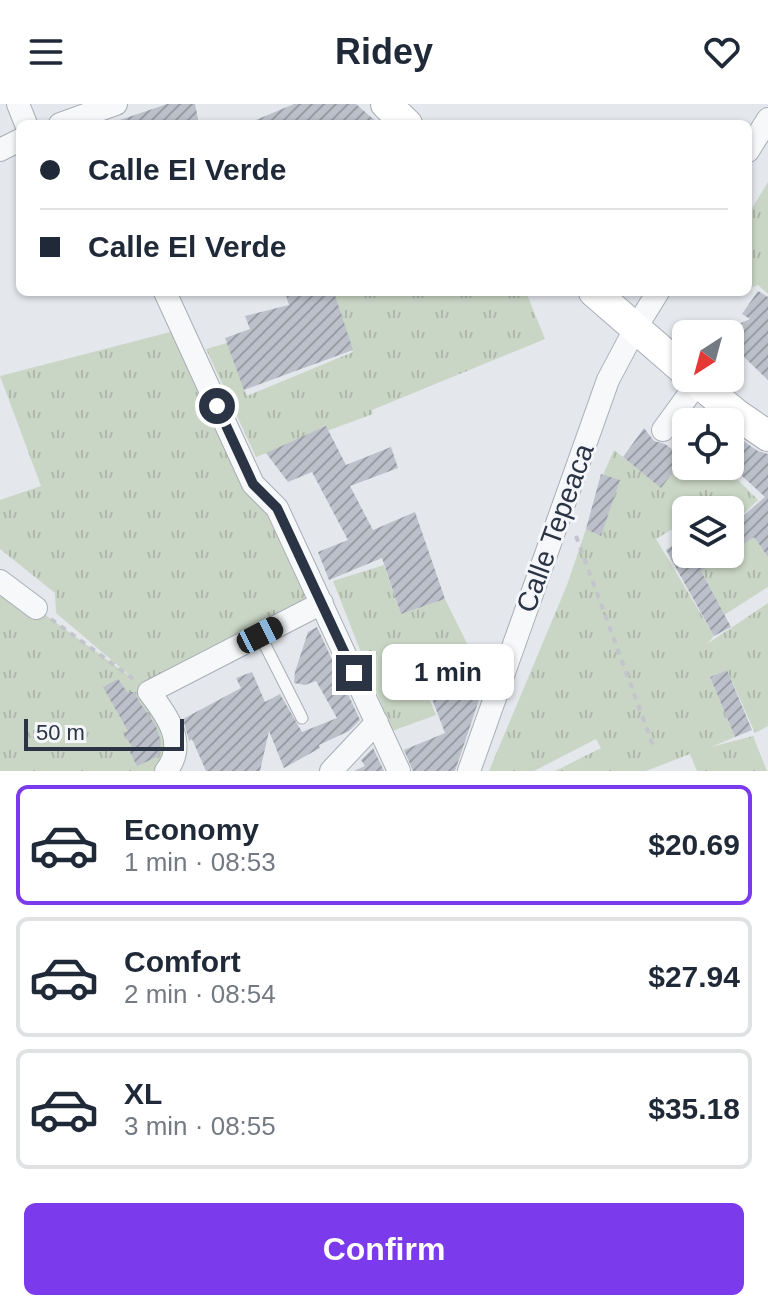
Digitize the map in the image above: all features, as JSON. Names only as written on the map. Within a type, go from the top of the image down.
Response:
[{"type":"main road","points":[[386,104],[403,120]]},
{"type":"main road","points":[[598,296],[672,360]]},
{"type":"main road","points":[[710,392],[768,436]]},
{"type":"street","points":[[86,120],[116,104]]},
{"type":"street","points":[[752,145],[768,119]]},
{"type":"street","points":[[167,296],[253,484],[277,508],[399,771]]},
{"type":"street","name":"Calle Tepeaca","points":[[469,771],[608,380],[656,296]]},
{"type":"street","points":[[663,430],[684,392]]},
{"type":"street","points":[[0,581],[36,608]]},
{"type":"street","points":[[166,771],[176,754],[175,739],[168,716],[149,692],[322,603]]},
{"type":"street","points":[[331,771],[377,722]]},
{"type":"lane","points":[[260,635],[302,718]]},
{"type":"path","points":[[564,504],[654,748]]},
{"type":"path","points":[[36,608],[149,692]]},
{"type":"green space","points":[[768,182],[768,294],[758,285],[752,287],[752,208]]},
{"type":"green space","points":[[335,296],[528,296],[545,339],[372,410],[373,414],[256,457],[206,349],[227,343],[247,396],[353,352]]},
{"type":"green space","points":[[182,329],[322,603],[150,691],[168,716],[164,771],[0,771],[0,579],[135,680],[56,613],[55,593],[0,549],[0,500],[41,486],[0,376]]},
{"type":"green space","points":[[614,450],[652,480],[672,465],[672,480],[738,480],[758,500],[744,514],[744,496],[672,496],[672,529],[656,539],[714,636],[707,644],[768,603],[768,726],[755,733],[727,670],[710,677],[735,737],[711,747],[753,736],[767,771],[697,771],[690,754],[646,771],[555,771],[601,748],[596,739],[534,771],[489,771],[567,585],[586,529],[601,535],[619,482],[603,475]]},
{"type":"green space","points":[[752,534],[768,557],[768,587],[724,615],[701,571],[705,568],[744,568],[744,540]]},
{"type":"green space","points":[[384,565],[401,614],[445,599],[488,686],[429,698],[436,715],[392,731],[333,581]]},
{"type":"building","points":[[167,104],[195,104],[198,120],[120,120]]},
{"type":"building","points":[[294,104],[356,104],[374,120],[256,120]]},
{"type":"building","points":[[758,291],[768,297],[768,380],[744,357],[744,322],[750,319],[742,314]]},
{"type":"building","points":[[286,296],[335,296],[353,350],[244,390],[225,338],[250,329],[245,316],[289,305]]},
{"type":"building","points":[[326,426],[346,465],[391,447],[398,468],[350,486],[373,530],[415,512],[445,599],[401,614],[382,558],[329,580],[318,552],[348,540],[312,472],[288,482],[266,453]]},
{"type":"building","points":[[644,428],[654,441],[672,449],[672,474],[661,488],[623,457]]},
{"type":"building","points":[[744,442],[768,454],[768,557],[754,537],[744,544],[744,515],[765,497],[744,478]]},
{"type":"building","points":[[601,474],[620,480],[601,536],[586,529]]},
{"type":"building","points":[[672,546],[672,561],[666,550]]},
{"type":"building","points":[[676,568],[706,568],[701,571],[731,627],[714,636]]},
{"type":"building","points":[[317,627],[360,720],[349,731],[319,745],[320,748],[284,768],[269,731],[260,771],[206,771],[192,739],[189,741],[183,719],[241,688],[236,678],[252,672],[265,702],[280,694],[302,732],[337,718],[316,681],[305,685],[294,683],[308,632]]},
{"type":"building","points":[[727,670],[752,730],[735,737],[710,677]]},
{"type":"building","points":[[118,679],[127,692],[135,692],[156,726],[161,742],[159,756],[137,766],[129,750],[133,748],[123,733],[128,731],[103,687]]},
{"type":"building","points":[[483,688],[455,771],[413,771],[404,750],[445,733],[432,699]]},
{"type":"building","points":[[373,748],[384,771],[354,771],[365,766],[361,760]]},
{"type":"route","points":[[217,406],[253,484],[277,508],[354,673]]}]
